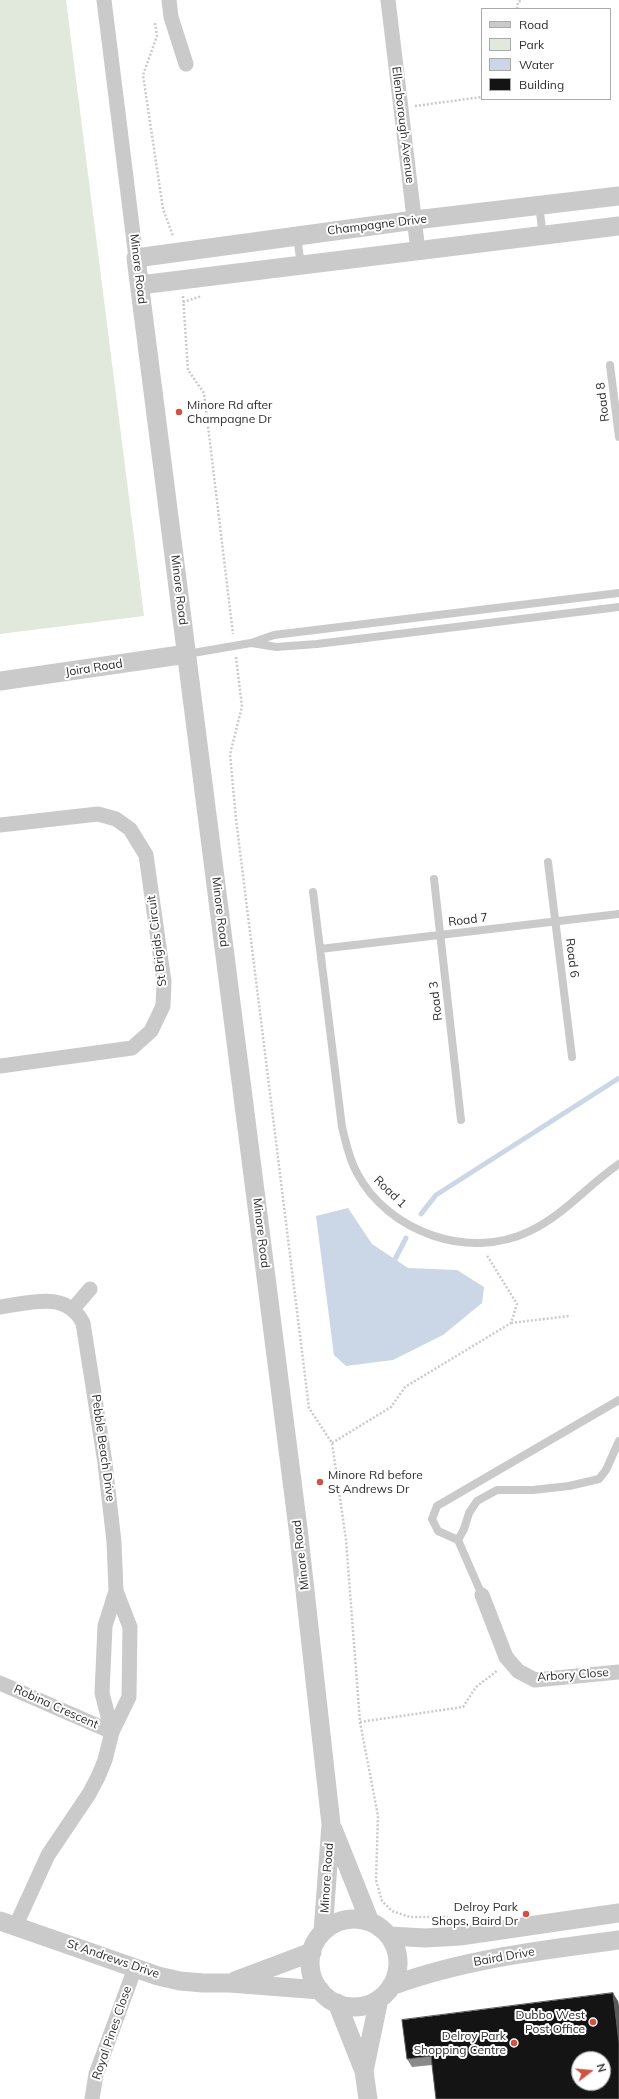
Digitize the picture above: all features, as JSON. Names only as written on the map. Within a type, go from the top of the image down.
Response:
[{"type":"street","name":"Minore Road","points":[[104,0],[298,1528],[331,1824],[323,1932]]},
{"type":"street","points":[[169,0],[171,16],[186,64]]},
{"type":"street","name":"Ellenborough Avenue","points":[[388,0],[418,251]]},
{"type":"street","name":"Champagne Drive","points":[[136,258],[297,235],[619,196]]},
{"type":"street","points":[[140,285],[619,226]]},
{"type":"street","name":"Joira Road","points":[[0,681],[187,654]]},
{"type":"street","name":"St Brigids Circuit","points":[[0,825],[98,814],[116,819],[130,829],[146,855],[164,982],[163,1006],[151,1031],[132,1048],[0,1066]]},
{"type":"street","points":[[0,1307],[45,1301],[65,1304],[73,1309],[90,1289]]},
{"type":"street","name":"Pebble Beach Drive","points":[[8,1923],[48,1856],[89,1794],[105,1760],[112,1732],[128,1697],[130,1627],[116,1592],[111,1505],[86,1333],[84,1324],[73,1309]]},
{"type":"street","name":"Pebble Beach Drive","points":[[112,1732],[102,1693],[105,1626],[116,1592]]},
{"type":"street","name":"Arbory Close","points":[[482,1595],[506,1657],[518,1671],[535,1680],[619,1672]]},
{"type":"street","name":"Robina Crescent","points":[[0,1683],[112,1732]]},
{"type":"street","name":"Minore Road","points":[[331,1824],[370,1922]]},
{"type":"street","points":[[389,1936],[425,1938],[460,1936],[619,1913]]},
{"type":"street","points":[[364,2071],[385,1993],[397,1974],[398,1961],[395,1948],[389,1936],[380,1928],[370,1922],[358,1919],[345,1920],[333,1924],[323,1932],[316,1941],[312,1952],[311,1965],[313,1978],[320,1990],[337,2003],[351,2007],[365,2006],[385,1993]]},
{"type":"street","name":"St Andrews Drive","points":[[8,1923],[135,1968],[180,1981],[230,1983],[320,1990]]},
{"type":"street","name":"Baird Drive","points":[[385,1993],[425,1974],[461,1965],[566,1947],[619,1940]]},
{"type":"street","name":"St Andrews Drive","points":[[230,1983],[312,1952]]},
{"type":"street","name":"Royal Pines Close","points":[[92,2099],[96,2074],[135,1968]]},
{"type":"street","points":[[337,2003],[364,2071],[368,2099]]},
{"type":"lane","points":[[539,205],[543,236]]},
{"type":"lane","points":[[297,235],[301,266]]},
{"type":"lane","name":"Road 8","points":[[610,365],[619,437]]},
{"type":"lane","points":[[187,654],[251,643],[274,635],[316,629],[619,593]]},
{"type":"lane","points":[[251,643],[276,647],[317,644],[619,607]]},
{"type":"lane","points":[[316,629],[317,644]]},
{"type":"lane","name":"Road 6","points":[[548,862],[572,1056]]},
{"type":"lane","name":"Road 3","points":[[434,879],[461,1120]]},
{"type":"lane","name":"Road 1","points":[[313,892],[342,1127],[348,1151],[357,1173],[369,1192],[407,1224],[429,1236],[452,1241],[479,1244],[506,1240],[529,1232],[540,1226],[565,1209],[586,1188],[619,1164]]},
{"type":"lane","name":"Road 7","points":[[320,949],[619,914]]},
{"type":"lane","points":[[482,1595],[458,1540],[438,1531],[432,1518],[437,1506],[619,1400]]},
{"type":"lane","points":[[458,1540],[464,1529],[469,1513],[477,1501],[498,1490],[532,1490],[569,1486],[599,1479],[606,1470],[619,1441]]},
{"type":"path","points":[[517,8],[518,2],[522,0]]},
{"type":"path","points":[[155,22],[157,36],[143,74],[162,209],[174,237],[178,252]]},
{"type":"path","points":[[400,108],[481,97]]},
{"type":"path","points":[[182,281],[188,370],[204,392],[242,707],[230,754],[236,819],[309,1408],[332,1443],[346,1540],[360,1722],[378,1816],[376,1880],[382,1901],[392,1911],[410,1917],[454,1917]]},
{"type":"path","points":[[479,1244],[517,1304],[511,1323]]},
{"type":"path","points":[[332,1443],[392,1407],[405,1388],[511,1323],[569,1316]]},
{"type":"path","points":[[360,1722],[463,1708],[476,1687],[510,1662]]},
{"type":"green space","points":[[0,0],[66,0],[144,616],[0,634]]},
{"type":"water","points":[[348,1208],[372,1244],[408,1268],[457,1270],[484,1287],[482,1303],[443,1335],[393,1360],[346,1366],[334,1355],[316,1216]]},
{"type":"building","name":"Delroy Park Shopping Centre","points":[[613,1993],[619,2043],[619,2099],[436,2099],[431,2056],[407,2059],[402,2020]]},
{"type":"waterway","points":[[421,1214],[436,1195],[619,1078]]},
{"type":"waterway","points":[[392,1265],[406,1238]]},
{"type":"place","name":"Minore Rd after Champagne Dr","points":[[179,412]]},
{"type":"place","name":"Minore Rd before St Andrews Dr","points":[[320,1482]]},
{"type":"place","name":"Delroy Park Shops, Baird Dr","points":[[526,1914]]},
{"type":"place","name":"Dubbo West Post Office","points":[[593,2022]]},
{"type":"place","name":"Delroy Park Shopping Centre","points":[[514,2043]]}]
